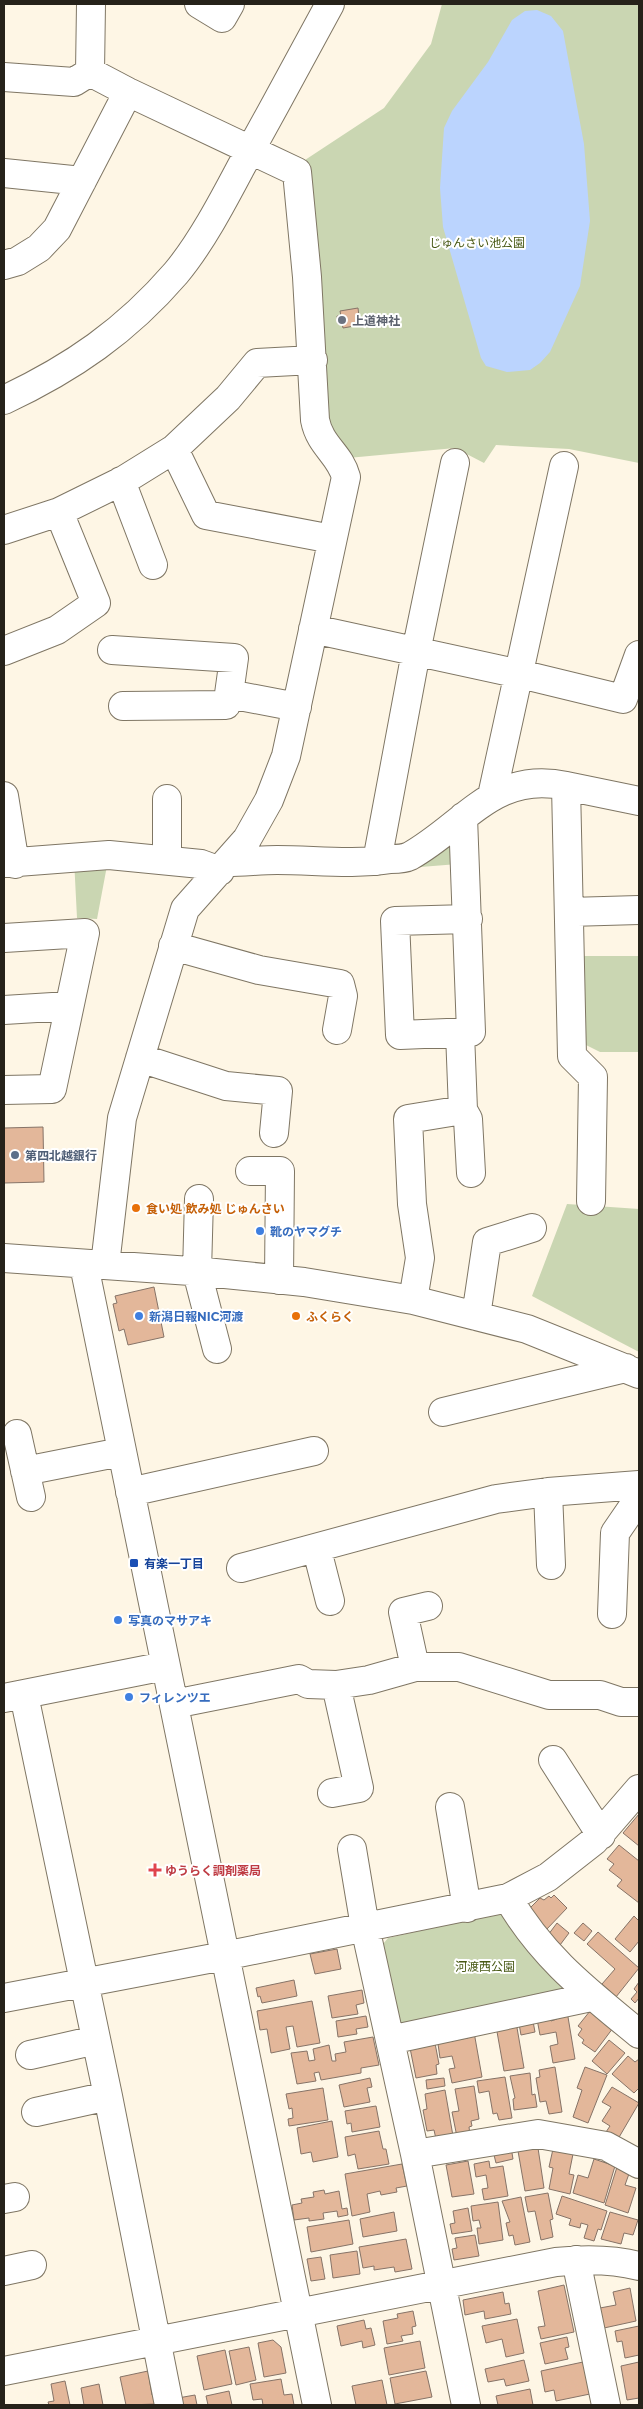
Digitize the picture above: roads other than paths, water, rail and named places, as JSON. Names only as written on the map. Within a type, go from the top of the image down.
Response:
[{"type":"street","points":[[90,72],[91,4]]},
{"type":"street","points":[[199,4],[222,18],[230,4]]},
{"type":"street","points":[[4,400],[58,373],[99,346],[138,312],[177,272],[216,213],[251,149],[321,7]]},
{"type":"street","points":[[4,76],[74,82],[90,72]]},
{"type":"street","points":[[90,72],[297,172],[317,429],[320,438],[343,466],[346,477],[286,756],[269,800],[247,839],[185,909],[172,946],[122,1118],[94,1265],[121,1452],[316,2405]]},
{"type":"street","points":[[4,265],[18,261],[39,248],[57,229],[128,92]]},
{"type":"street","points":[[4,173],[82,181]]},
{"type":"street","points":[[4,530],[59,512],[121,481],[174,449],[228,398],[257,364],[313,360]]},
{"type":"street","points":[[174,449],[206,515],[332,539]]},
{"type":"street","points":[[377,861],[416,652],[455,463]]},
{"type":"street","points":[[492,796],[564,466]]},
{"type":"street","points":[[121,481],[153,565]]},
{"type":"street","points":[[4,651],[57,630],[96,603],[59,512]]},
{"type":"street","points":[[313,629],[520,674],[631,702],[639,655]]},
{"type":"street","points":[[112,650],[234,658],[226,704],[123,706]]},
{"type":"street","points":[[229,694],[297,707]]},
{"type":"street","points":[[4,796],[9,863],[109,854],[224,867],[278,860],[327,863],[377,861],[408,857],[492,796],[512,787],[546,782],[639,801]]},
{"type":"street","points":[[566,786],[572,1056],[593,1077],[591,1201]]},
{"type":"street","points":[[167,799],[167,860]]},
{"type":"street","points":[[464,817],[468,920],[471,1032],[400,1035],[395,921],[468,920]]},
{"type":"street","points":[[570,912],[639,910]]},
{"type":"street","points":[[4,938],[85,933],[52,1089],[4,1090]]},
{"type":"street","points":[[172,946],[258,970],[340,984],[343,996],[337,1030]]},
{"type":"street","points":[[4,1010],[69,1006]]},
{"type":"street","points":[[460,1033],[463,1110],[468,1119],[471,1173]]},
{"type":"street","points":[[140,1058],[226,1086],[278,1091],[274,1133]]},
{"type":"street","points":[[413,1300],[420,1258],[412,1204],[408,1120],[463,1110]]},
{"type":"street","points":[[250,1171],[280,1170],[279,1280]]},
{"type":"street","points":[[199,1199],[197,1272],[217,1349]]},
{"type":"street","points":[[476,1316],[487,1242],[532,1228]]},
{"type":"street","points":[[4,1258],[279,1280],[413,1300],[528,1329],[632,1371]]},
{"type":"street","points":[[443,1412],[632,1371]]},
{"type":"street","points":[[17,1434],[28,1484],[121,1452]]},
{"type":"street","points":[[130,1492],[314,1451]]},
{"type":"street","points":[[241,1568],[317,1550],[496,1499],[548,1492],[639,1485]]},
{"type":"street","points":[[548,1492],[551,1565]]},
{"type":"street","points":[[612,1614],[615,1533],[639,1498]]},
{"type":"street","points":[[317,1550],[330,1601]]},
{"type":"street","points":[[415,1668],[404,1612],[428,1606]]},
{"type":"street","points":[[165,1666],[14,1697],[85,1984],[169,2405]]},
{"type":"street","points":[[174,1704],[299,1679],[308,1684],[336,1685],[369,1680],[415,1668],[459,1667],[549,1695],[600,1695],[621,1702],[639,1702]]},
{"type":"street","points":[[332,1793],[359,1788],[336,1685]]},
{"type":"street","points":[[553,1760],[601,1835]]},
{"type":"street","points":[[4,1998],[85,1984],[467,1908],[508,1898],[548,1877],[601,1835],[639,1788]]},
{"type":"street","points":[[450,1807],[467,1908]]},
{"type":"street","points":[[352,1849],[365,1927],[415,2154],[466,2405]]},
{"type":"street","points":[[508,1898],[519,1918],[558,1966],[591,1997],[636,2025]]},
{"type":"street","points":[[390,2040],[591,1997]]},
{"type":"street","points":[[30,2055],[96,2040]]},
{"type":"street","points":[[36,2112],[108,2096]]},
{"type":"street","points":[[415,2154],[538,2134],[606,2146],[639,2164]]},
{"type":"street","points":[[4,2371],[441,2284],[576,2260],[608,2261],[639,2266]]},
{"type":"street","points":[[576,2260],[606,2405]]},
{"type":"street","points":[[4,2271],[32,2265]]},
{"type":"water","points":[[537,10],[551,16],[563,31],[584,144],[590,221],[580,286],[550,352],[530,370],[507,372],[486,366],[481,358],[443,227],[440,188],[444,128],[452,111],[488,62],[512,20],[525,11]]},
{"type":"place","name":"上道神社","points":[[342,320]]},
{"type":"place","name":"第四北越銀行","points":[[15,1155]]},
{"type":"place","name":"食い処 飲み処 じゅんさい","points":[[136,1208]]},
{"type":"place","name":"靴のヤマグチ","points":[[260,1231]]},
{"type":"place","name":"新潟日報NIC河渡","points":[[139,1316]]},
{"type":"place","name":"ふくらく","points":[[296,1316]]},
{"type":"place","name":"有楽一丁目","points":[[134,1563]]},
{"type":"place","name":"写真のマサアキ","points":[[118,1620]]},
{"type":"place","name":"フィレンツエ","points":[[129,1697]]},
{"type":"place","name":"ゆうらく調剤薬局","points":[[155,1870]]},
{"type":"park label","name":"じゅんさい池公園","points":[[477,242]]},
{"type":"park label","name":"河渡西公園","points":[[485,1966]]}]
